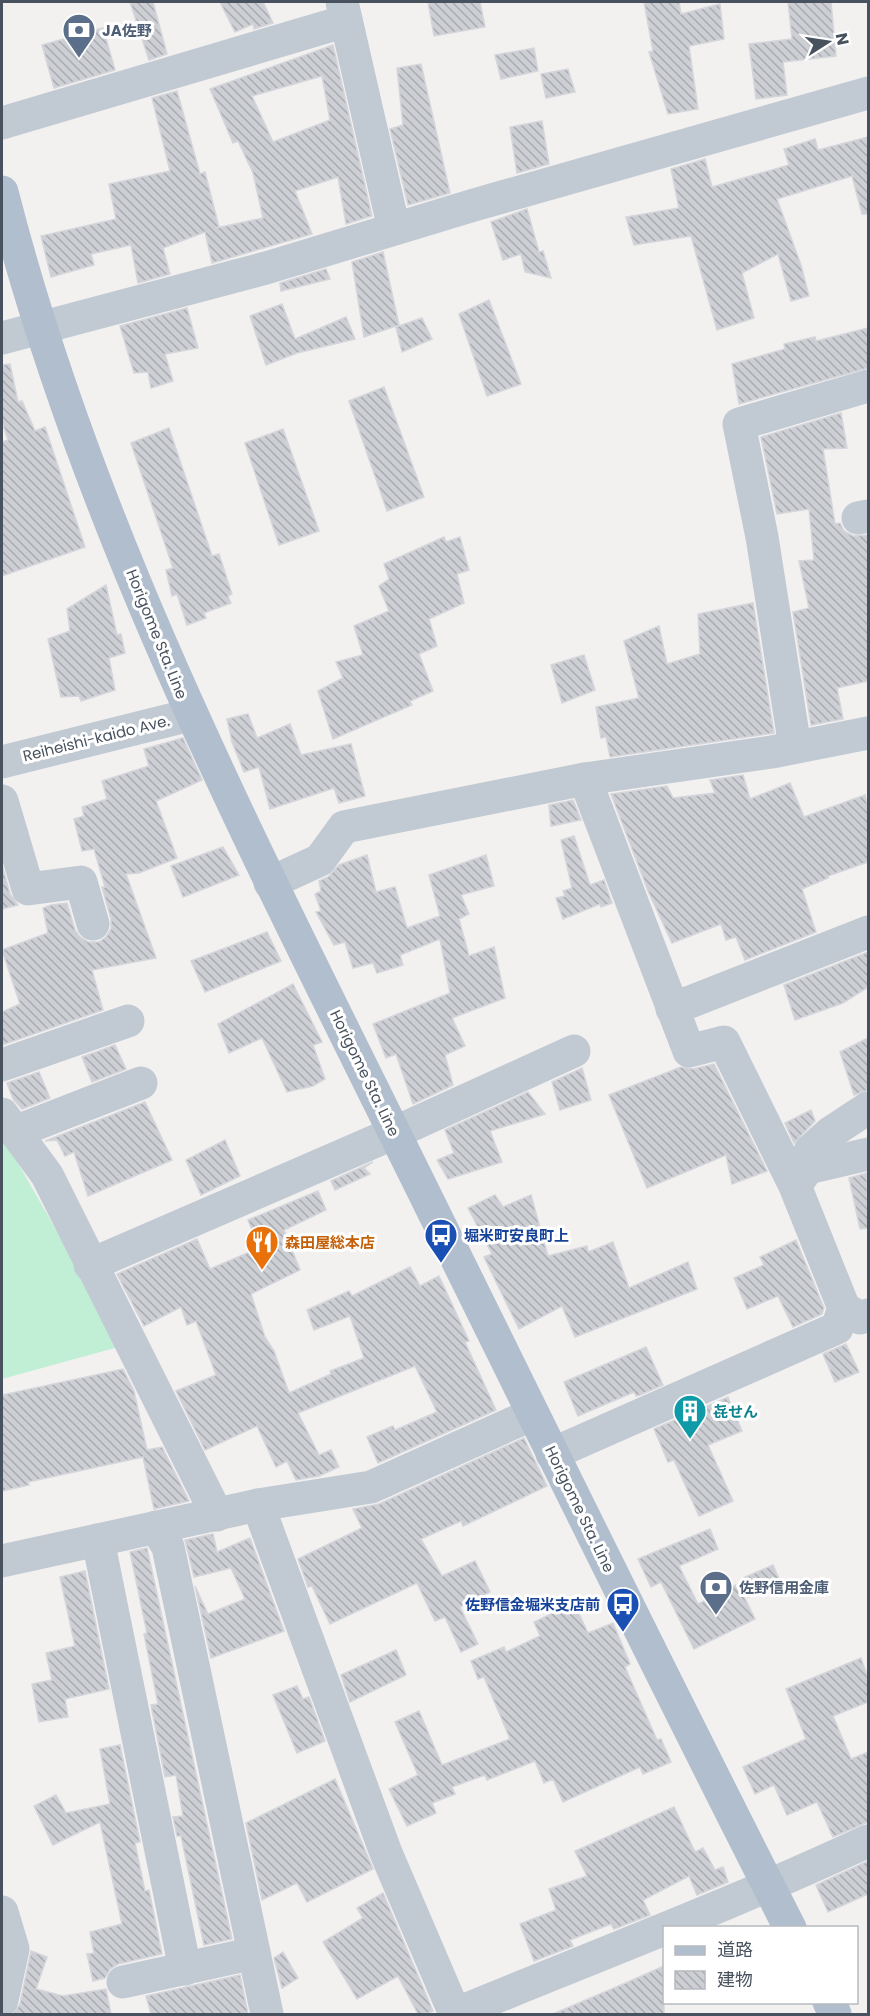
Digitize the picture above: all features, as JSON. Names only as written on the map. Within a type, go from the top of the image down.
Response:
[{"type":"main road","name":"Horigome Sta. Line","points":[[2,192],[41,327],[84,451],[190,715],[270,883],[552,1454],[789,1926]]},
{"type":"street","points":[[2,123],[344,11],[394,229]]},
{"type":"street","points":[[2,338],[266,268],[868,93]]},
{"type":"street","points":[[795,747],[762,537],[739,424],[868,386]]},
{"type":"street","name":"Reiheishi-kaido Ave.","points":[[2,762],[190,715]]},
{"type":"street","points":[[270,883],[320,860],[344,827],[585,779],[795,747],[868,733]]},
{"type":"street","points":[[552,1454],[860,1319],[802,1177],[724,1042],[689,1051],[585,779]]},
{"type":"street","points":[[2,801],[28,889],[81,882],[93,924]]},
{"type":"street","points":[[672,1009],[868,932]]},
{"type":"street","points":[[2,1065],[128,1021]]},
{"type":"street","points":[[90,1265],[394,1133],[574,1051]]},
{"type":"street","points":[[141,1083],[8,1123],[47,1175],[217,1515]]},
{"type":"street","points":[[802,1177],[810,1151],[830,1133],[868,1108]]},
{"type":"street","points":[[802,1177],[868,1154]]},
{"type":"street","points":[[2,1561],[258,1505],[371,1487],[533,1414]]},
{"type":"street","points":[[258,1505],[386,1853],[455,2014],[663,1928]]},
{"type":"street","points":[[156,1527],[168,1546],[267,2014]]},
{"type":"street","points":[[98,1540],[185,1969]]},
{"type":"street","points":[[667,1926],[769,1887],[868,1841]]},
{"type":"street","points":[[2,1912],[13,1950],[2,2000]]},
{"type":"street","points":[[123,1982],[254,1953]]},
{"type":"green space","points":[[2,1135],[122,1346],[2,1379]]},
{"type":"building","points":[[130,2],[153,2],[167,54],[149,60]]},
{"type":"building","points":[[220,2],[263,2],[273,23],[254,29],[253,24],[235,32]]},
{"type":"building","points":[[428,2],[480,2],[485,27],[434,36]]},
{"type":"building","points":[[644,2],[679,2],[681,14],[720,4],[724,39],[689,46],[698,109],[668,114],[649,52],[653,51]]},
{"type":"building","points":[[788,2],[831,2],[836,56],[783,62],[787,95],[756,99],[749,44],[792,39]]},
{"type":"building","name":"JA佐野","points":[[103,28],[115,70],[54,88],[42,45]]},
{"type":"building","points":[[333,45],[372,216],[346,224],[338,177],[295,191],[312,234],[212,263],[205,232],[163,248],[170,274],[138,283],[131,245],[91,254],[94,265],[51,277],[41,236],[116,219],[109,184],[170,171],[152,98],[177,91],[200,174],[205,172],[219,227],[216,228],[263,218],[253,173],[238,141],[233,143],[210,89]],"holes":[[[322,76],[330,120],[273,142],[252,96]]]},
{"type":"building","points":[[534,48],[538,71],[501,79],[495,55]]},
{"type":"building","points":[[421,64],[450,193],[408,205],[390,129],[403,125],[397,68]]},
{"type":"building","points":[[568,69],[575,92],[546,98],[541,74]]},
{"type":"building","points":[[542,121],[549,164],[517,173],[510,127]]},
{"type":"building","points":[[868,137],[868,214],[862,214],[852,176],[777,199],[801,265],[809,296],[791,301],[778,254],[742,273],[754,318],[717,330],[691,236],[634,245],[626,217],[679,208],[671,169],[705,159],[712,187],[789,165],[784,149],[815,139],[818,150]]},
{"type":"building","points":[[527,209],[539,252],[543,251],[551,278],[525,272],[521,254],[503,260],[491,222]]},
{"type":"building","points":[[383,252],[399,325],[364,337],[352,262]]},
{"type":"building","points":[[326,269],[330,279],[281,291],[280,283]]},
{"type":"building","points":[[489,300],[521,384],[487,396],[459,314]]},
{"type":"building","points":[[282,304],[295,339],[346,317],[355,339],[297,353],[266,365],[250,316]]},
{"type":"building","points":[[187,308],[198,348],[165,354],[173,381],[151,388],[148,372],[134,373],[120,326]]},
{"type":"building","points":[[422,318],[432,339],[402,352],[396,327]]},
{"type":"building","points":[[868,328],[868,368],[739,404],[732,364],[785,349],[784,344],[815,337],[816,341]]},
{"type":"building","points":[[10,364],[18,402],[22,401],[35,431],[45,427],[85,547],[2,576],[2,442],[8,440],[2,422],[2,365]]},
{"type":"building","points":[[384,387],[424,497],[387,511],[349,401]]},
{"type":"building","points":[[841,413],[847,448],[823,449],[835,524],[840,523],[844,531],[853,536],[868,535],[868,681],[837,688],[843,719],[811,725],[793,612],[809,608],[799,561],[814,560],[809,509],[777,514],[761,437]]},
{"type":"building","points":[[169,428],[212,556],[219,554],[232,594],[228,596],[231,603],[204,613],[206,618],[187,625],[177,594],[172,596],[166,570],[173,568],[131,443]]},
{"type":"building","points":[[283,429],[319,531],[279,545],[245,443]]},
{"type":"building","points":[[444,537],[446,542],[460,537],[469,570],[457,574],[464,603],[429,619],[437,646],[419,654],[433,691],[410,701],[412,705],[333,739],[318,691],[343,678],[336,662],[363,655],[354,626],[389,611],[379,586],[389,579],[384,564]]},
{"type":"building","points":[[106,585],[117,635],[121,634],[125,653],[109,658],[115,690],[81,701],[79,696],[61,697],[48,639],[70,631],[67,609]]},
{"type":"building","points":[[753,603],[774,733],[610,757],[606,737],[601,738],[596,707],[639,698],[624,641],[659,626],[667,664],[700,654],[698,614]]},
{"type":"building","points":[[584,655],[595,690],[562,703],[551,665]]},
{"type":"building","points":[[248,714],[257,738],[290,724],[301,755],[351,744],[365,796],[339,803],[334,788],[270,809],[259,767],[244,772],[232,742],[227,719]]},
{"type":"building","points":[[183,738],[202,780],[156,801],[177,858],[139,873],[126,874],[156,958],[92,970],[103,1010],[2,1045],[2,1012],[20,1004],[2,950],[48,933],[43,908],[51,905],[67,903],[75,930],[88,942],[99,942],[111,929],[111,919],[102,887],[105,887],[94,849],[82,851],[74,819],[84,816],[82,807],[107,799],[102,781],[149,766],[144,749]]},
{"type":"building","points":[[743,775],[750,799],[790,783],[804,817],[865,795],[868,807],[868,862],[828,876],[802,889],[816,932],[745,960],[736,937],[726,940],[721,924],[672,943],[648,891],[611,794],[667,786],[673,798],[715,793],[710,780]]},
{"type":"building","points":[[573,800],[581,820],[551,826],[549,805]]},
{"type":"building","points":[[574,836],[590,885],[604,880],[612,903],[601,907],[600,904],[563,919],[556,898],[565,896],[563,891],[572,888],[561,840]]},
{"type":"building","points":[[223,847],[239,875],[183,897],[171,866]]},
{"type":"building","points":[[367,855],[376,892],[395,887],[407,928],[440,916],[429,875],[486,855],[494,886],[461,895],[469,914],[459,919],[469,956],[494,947],[505,998],[452,1018],[465,1046],[445,1055],[453,1085],[413,1104],[396,1054],[386,1058],[373,1024],[450,993],[440,939],[400,955],[403,965],[377,973],[373,963],[353,968],[345,942],[334,945],[316,912],[321,911],[315,894],[321,891],[319,881],[328,877],[339,865]]},
{"type":"building","points":[[2,865],[10,894],[18,905],[2,909]]},
{"type":"building","points":[[267,932],[281,961],[205,992],[191,961]]},
{"type":"building","points":[[868,952],[868,987],[843,1003],[795,1020],[784,985]]},
{"type":"building","points":[[293,984],[322,1042],[313,1045],[325,1079],[313,1086],[287,1092],[262,1038],[229,1053],[218,1024]]},
{"type":"building","points":[[868,1038],[868,1090],[854,1095],[840,1052]]},
{"type":"building","points":[[115,1045],[126,1069],[92,1082],[82,1057]]},
{"type":"building","points":[[714,1064],[767,1171],[732,1184],[726,1155],[647,1188],[609,1095],[681,1067],[693,1069]]},
{"type":"building","points":[[582,1068],[591,1100],[560,1110],[552,1082]]},
{"type":"building","points":[[39,1072],[50,1098],[22,1109],[13,1099],[7,1083]]},
{"type":"building","points":[[528,1092],[545,1114],[490,1131],[502,1162],[448,1179],[437,1160],[454,1153],[445,1130]]},
{"type":"building","points":[[145,1102],[172,1160],[88,1196],[74,1152],[65,1156],[57,1140],[45,1141]]},
{"type":"building","points":[[811,1110],[815,1121],[794,1143],[785,1123]]},
{"type":"building","points":[[225,1140],[240,1176],[201,1195],[186,1160]]},
{"type":"building","points":[[373,1162],[364,1168],[370,1174],[335,1190],[331,1181]]},
{"type":"building","points":[[867,1173],[868,1228],[860,1229],[849,1178]]},
{"type":"building","points":[[318,1191],[326,1210],[284,1230],[300,1270],[251,1294],[265,1337],[274,1351],[289,1393],[331,1374],[330,1371],[364,1358],[350,1316],[314,1330],[307,1310],[349,1291],[352,1296],[410,1267],[420,1286],[439,1276],[469,1341],[465,1342],[496,1410],[378,1463],[367,1437],[393,1426],[395,1430],[437,1412],[415,1366],[298,1413],[319,1455],[331,1450],[339,1467],[319,1476],[296,1480],[287,1461],[276,1467],[257,1426],[205,1450],[176,1391],[216,1375],[196,1321],[187,1325],[181,1307],[144,1326],[117,1274],[197,1239],[210,1269],[259,1248],[248,1220]]},
{"type":"building","points":[[495,1195],[503,1207],[531,1195],[548,1256],[587,1246],[588,1252],[613,1242],[629,1288],[688,1262],[697,1289],[575,1337],[562,1306],[519,1329],[484,1257],[492,1254],[468,1208]]},
{"type":"building","points":[[796,1240],[824,1308],[822,1314],[793,1327],[778,1296],[747,1309],[734,1278],[764,1265],[760,1257]]},
{"type":"building","points":[[846,1344],[859,1372],[835,1382],[823,1354]]},
{"type":"building","points":[[646,1347],[663,1385],[636,1396],[634,1392],[578,1416],[564,1382]]},
{"type":"building","points":[[123,1369],[134,1391],[147,1450],[162,1447],[189,1501],[154,1509],[143,1457],[28,1482],[29,1485],[2,1491],[2,1395]]},
{"type":"building","points":[[728,1397],[742,1431],[708,1445],[733,1501],[699,1516],[674,1460],[668,1462],[654,1429]]},
{"type":"building","points":[[524,1438],[547,1486],[463,1526],[461,1521],[421,1539],[442,1576],[475,1561],[490,1592],[460,1607],[478,1644],[461,1652],[445,1617],[435,1621],[417,1583],[330,1624],[312,1586],[308,1587],[298,1559],[362,1528],[353,1509],[379,1504]]},
{"type":"building","points":[[710,1529],[718,1549],[679,1566],[698,1604],[738,1584],[755,1619],[694,1649],[661,1582],[651,1587],[638,1559]]},
{"type":"building","points":[[213,1534],[217,1552],[250,1538],[284,1631],[211,1658],[195,1586],[208,1614],[245,1599],[231,1568],[194,1577],[185,1540]]},
{"type":"building","points":[[147,1548],[232,1939],[204,1945],[181,1836],[177,1836],[173,1817],[183,1816],[176,1775],[165,1777],[151,1705],[158,1704],[144,1634],[147,1633],[130,1552]]},
{"type":"building","points":[[773,1565],[781,1583],[748,1597],[741,1579]]},
{"type":"building","points":[[85,1571],[109,1689],[65,1699],[68,1717],[39,1722],[32,1684],[52,1680],[46,1653],[75,1646],[60,1577]]},
{"type":"building","points":[[574,1603],[588,1633],[613,1623],[630,1664],[625,1667],[657,1740],[661,1739],[671,1762],[643,1774],[640,1767],[563,1802],[553,1779],[544,1783],[535,1761],[487,1780],[485,1775],[452,1787],[455,1794],[432,1803],[436,1813],[407,1826],[389,1789],[418,1775],[395,1722],[419,1711],[442,1765],[510,1739],[484,1677],[478,1679],[471,1661],[504,1647],[506,1652],[540,1636],[534,1622]]},
{"type":"building","points":[[396,1650],[406,1675],[350,1702],[341,1675]]},
{"type":"building","points":[[861,1658],[868,1678],[868,1702],[833,1716],[851,1759],[868,1752],[868,1822],[833,1837],[817,1802],[787,1815],[774,1785],[755,1794],[743,1767],[806,1739],[786,1689]]},
{"type":"building","points":[[297,1686],[303,1699],[309,1697],[325,1741],[297,1753],[273,1695]]},
{"type":"building","points":[[120,1745],[140,1842],[135,1843],[145,1891],[149,1890],[162,1954],[118,1964],[110,1969],[105,1978],[93,1981],[87,1954],[94,1953],[90,1932],[122,1924],[100,1822],[53,1845],[34,1806],[56,1795],[66,1813],[110,1804],[100,1749]]},
{"type":"building","points":[[335,1779],[373,1869],[307,1902],[297,1883],[262,1900],[246,1823]]},
{"type":"building","points":[[674,1807],[695,1852],[703,1848],[715,1870],[723,1867],[728,1882],[697,1895],[689,1876],[643,1900],[650,1915],[614,1929],[611,1924],[570,1940],[573,1946],[534,1961],[520,1924],[556,1910],[549,1889],[587,1876],[575,1851]]},
{"type":"building","points":[[868,1861],[868,1894],[828,1912],[816,1885]]},
{"type":"building","points":[[383,1893],[433,2011],[426,2014],[418,2014],[398,1976],[357,1999],[323,1942],[363,1918],[357,1908]]},
{"type":"building","points":[[31,1951],[47,1957],[36,1989],[63,1996],[106,1989],[111,2014],[13,2014],[20,2004]]},
{"type":"building","points":[[283,1952],[298,1978],[282,1988],[274,1958]]},
{"type":"building","points":[[663,1966],[664,2014],[553,2014]]},
{"type":"building","points":[[240,1975],[248,2014],[151,2014],[146,1996]]},
{"type":"place","name":"JA佐野","points":[[79,59]]},
{"type":"place","name":"堀米町安良町上","points":[[441,1264]]},
{"type":"place","name":"森田屋総本店","points":[[262,1271]]},
{"type":"place","name":"㐂せん","points":[[690,1440]]},
{"type":"place","name":"佐野信用金庫","points":[[716,1616]]},
{"type":"place","name":"佐野信金堀米支店前","points":[[623,1633]]}]
